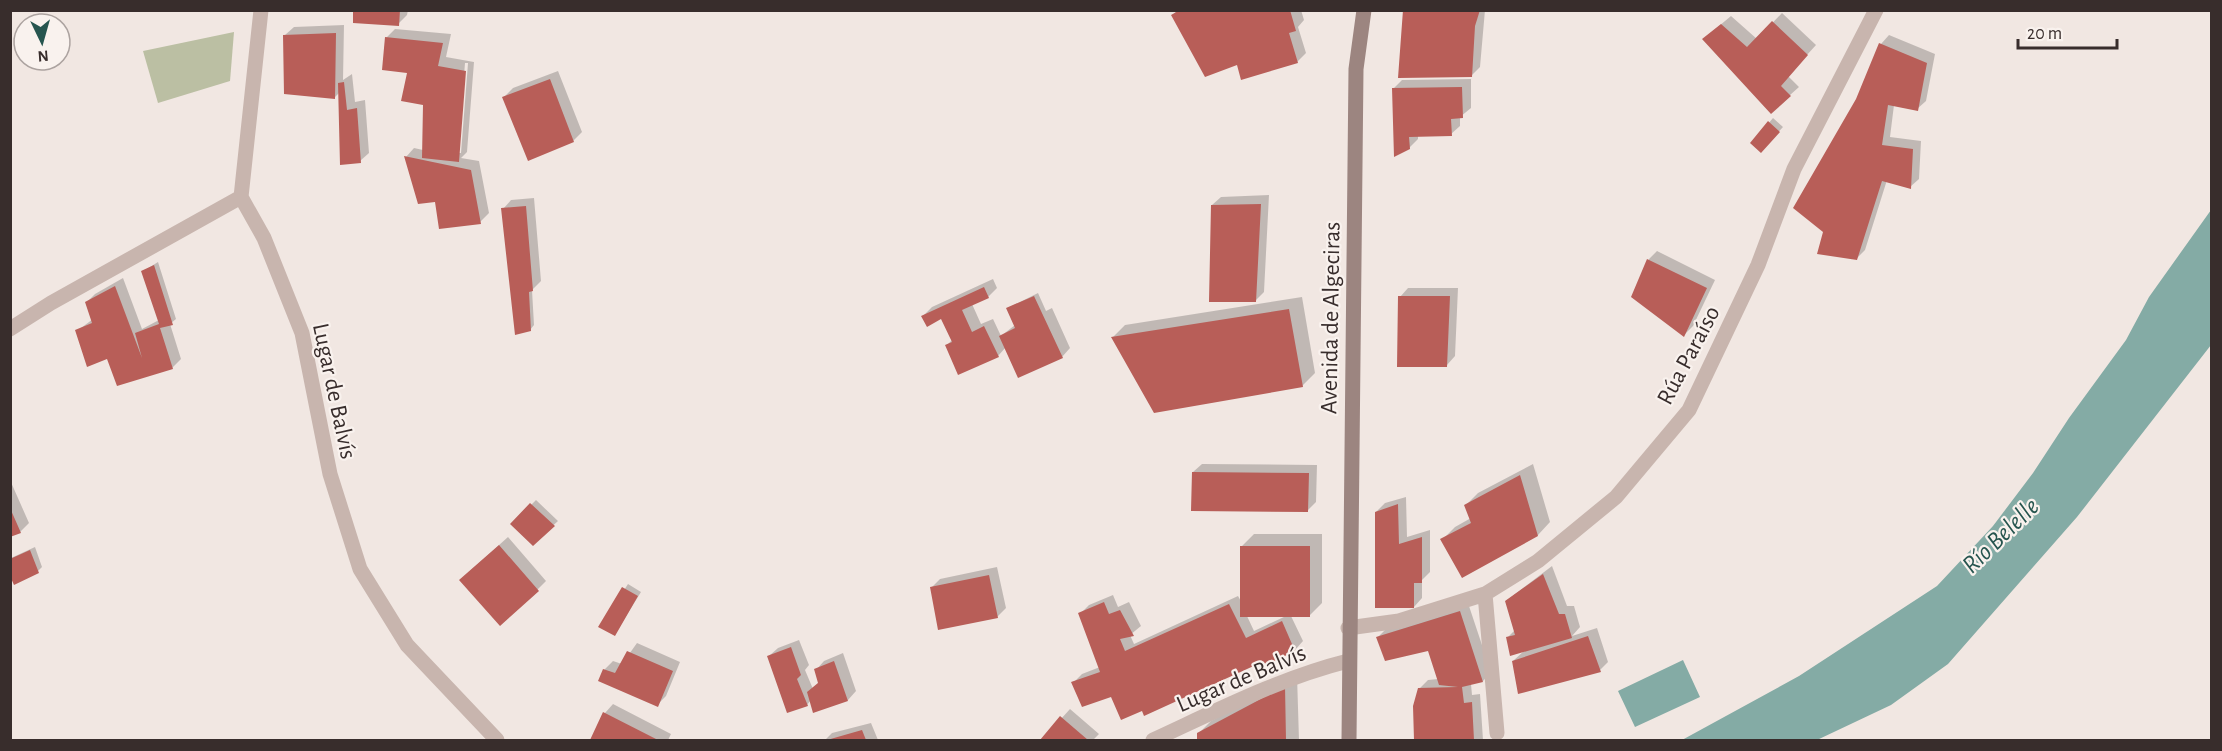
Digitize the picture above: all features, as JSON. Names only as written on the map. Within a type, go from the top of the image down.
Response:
[{"type":"main road","name":"Avenida de Algeciras","points":[[1349,741],[1348,628],[1356,69],[1364,10]]},
{"type":"street","points":[[10,329],[51,303],[241,197],[261,10]]},
{"type":"street","name":"Rúa Paraíso","points":[[1348,628],[1399,621],[1485,594],[1538,561],[1616,497],[1689,410],[1758,265],[1794,169],[1876,10]]},
{"type":"street","name":"Lugar de Balvís","points":[[241,197],[264,238],[302,333],[330,474],[360,569],[407,645],[497,741]]},
{"type":"street","points":[[1485,594],[1497,733]]},
{"type":"street","name":"Lugar de Balvís","points":[[1153,741],[1239,701],[1321,668],[1348,661]]},
{"type":"green space","points":[[234,32],[230,81],[158,103],[143,51]]},
{"type":"water","name":"Río Belelle","points":[[2211,210],[2211,345],[2077,517],[1948,664],[1891,705],[1817,740],[1682,740],[1799,676],[1937,586],[1993,526],[2033,473],[2069,418],[2126,340],[2149,297]]},
{"type":"water","points":[[1683,660],[1700,697],[1635,727],[1618,691]]},
{"type":"building","points":[[353,10],[400,10],[399,26],[353,23]]},
{"type":"building","points":[[1180,10],[1290,10],[1296,31],[1289,33],[1298,63],[1241,80],[1237,65],[1205,77],[1171,15]]},
{"type":"building","points":[[1403,10],[1480,10],[1475,26],[1472,77],[1398,78]]},
{"type":"building","points":[[1772,21],[1808,55],[1781,86],[1791,96],[1771,114],[1702,39],[1721,24],[1747,47]]},
{"type":"building","points":[[336,33],[335,99],[284,94],[283,35]]},
{"type":"building","points":[[385,37],[443,43],[438,66],[466,71],[459,162],[422,158],[423,105],[401,101],[407,73],[382,70]]},
{"type":"building","points":[[1879,43],[1927,63],[1918,111],[1888,105],[1882,145],[1913,149],[1911,189],[1882,181],[1857,260],[1817,254],[1823,232],[1793,208],[1856,99]]},
{"type":"building","points":[[550,79],[574,142],[528,161],[502,97]]},
{"type":"building","points":[[344,82],[347,110],[357,108],[361,163],[340,165],[338,83]]},
{"type":"building","points":[[1462,87],[1463,118],[1451,119],[1452,136],[1409,137],[1410,149],[1394,157],[1392,88]]},
{"type":"building","points":[[1768,121],[1780,132],[1761,153],[1750,143]]},
{"type":"building","points":[[404,156],[471,170],[481,224],[439,229],[435,202],[418,204]]},
{"type":"building","points":[[1261,204],[1256,302],[1209,302],[1211,205]]},
{"type":"building","points":[[526,206],[533,291],[529,292],[531,331],[515,335],[501,208]]},
{"type":"building","points":[[1647,259],[1707,288],[1684,337],[1631,297]]},
{"type":"building","points":[[154,265],[173,325],[160,328],[173,369],[117,386],[107,359],[87,367],[75,330],[92,323],[85,302],[115,286],[142,358],[135,333],[159,324],[141,271]]},
{"type":"building","points":[[984,287],[989,298],[962,310],[972,332],[984,326],[999,357],[958,375],[945,345],[952,342],[941,319],[927,327],[921,316]]},
{"type":"building","points":[[1034,296],[1063,358],[1018,378],[999,336],[1015,328],[1006,308]]},
{"type":"building","points":[[1398,296],[1450,296],[1447,367],[1397,367]]},
{"type":"building","points":[[1289,309],[1303,387],[1154,413],[1111,337]]},
{"type":"building","points":[[1192,472],[1309,473],[1308,512],[1191,511]]},
{"type":"building","points":[[1520,475],[1538,536],[1462,578],[1440,539],[1471,523],[1464,505]]},
{"type":"building","points":[[530,503],[555,526],[533,546],[510,524]]},
{"type":"building","points":[[1398,504],[1399,544],[1422,537],[1422,583],[1414,583],[1414,608],[1375,608],[1375,512]]},
{"type":"building","points":[[10,508],[21,533],[10,537]]},
{"type":"building","points":[[499,545],[539,591],[500,626],[459,580]]},
{"type":"building","points":[[1240,546],[1310,546],[1310,617],[1240,617]]},
{"type":"building","points":[[30,550],[39,573],[14,585],[10,576],[10,559]]},
{"type":"building","points":[[1543,574],[1559,614],[1565,614],[1572,638],[1510,656],[1506,637],[1515,635],[1505,601]]},
{"type":"building","points":[[989,575],[998,618],[938,630],[930,587]]},
{"type":"building","points":[[622,587],[638,596],[615,636],[598,627]]},
{"type":"building","points":[[1104,602],[1109,614],[1120,610],[1134,636],[1120,639],[1125,651],[1229,604],[1246,638],[1282,621],[1295,651],[1260,668],[1258,664],[1144,716],[1142,711],[1121,720],[1111,697],[1082,707],[1071,682],[1100,672],[1078,613]]},
{"type":"building","points":[[1460,611],[1483,682],[1462,687],[1464,703],[1472,702],[1474,740],[1414,740],[1413,706],[1418,688],[1458,687],[1439,685],[1428,651],[1385,661],[1376,637]]},
{"type":"building","points":[[1588,636],[1601,672],[1518,694],[1512,661]]},
{"type":"building","points":[[791,647],[801,675],[797,679],[808,706],[787,713],[767,656]]},
{"type":"building","points":[[627,651],[673,671],[658,707],[598,681],[603,669],[615,673]]},
{"type":"building","points":[[834,661],[848,701],[813,713],[807,692],[818,683],[814,669]]},
{"type":"building","points":[[1285,686],[1286,740],[1197,740],[1197,733]]},
{"type":"building","points":[[603,712],[658,740],[590,740]]},
{"type":"building","points":[[1060,716],[1088,740],[1040,740]]},
{"type":"building","points":[[862,730],[866,740],[827,740]]}]
